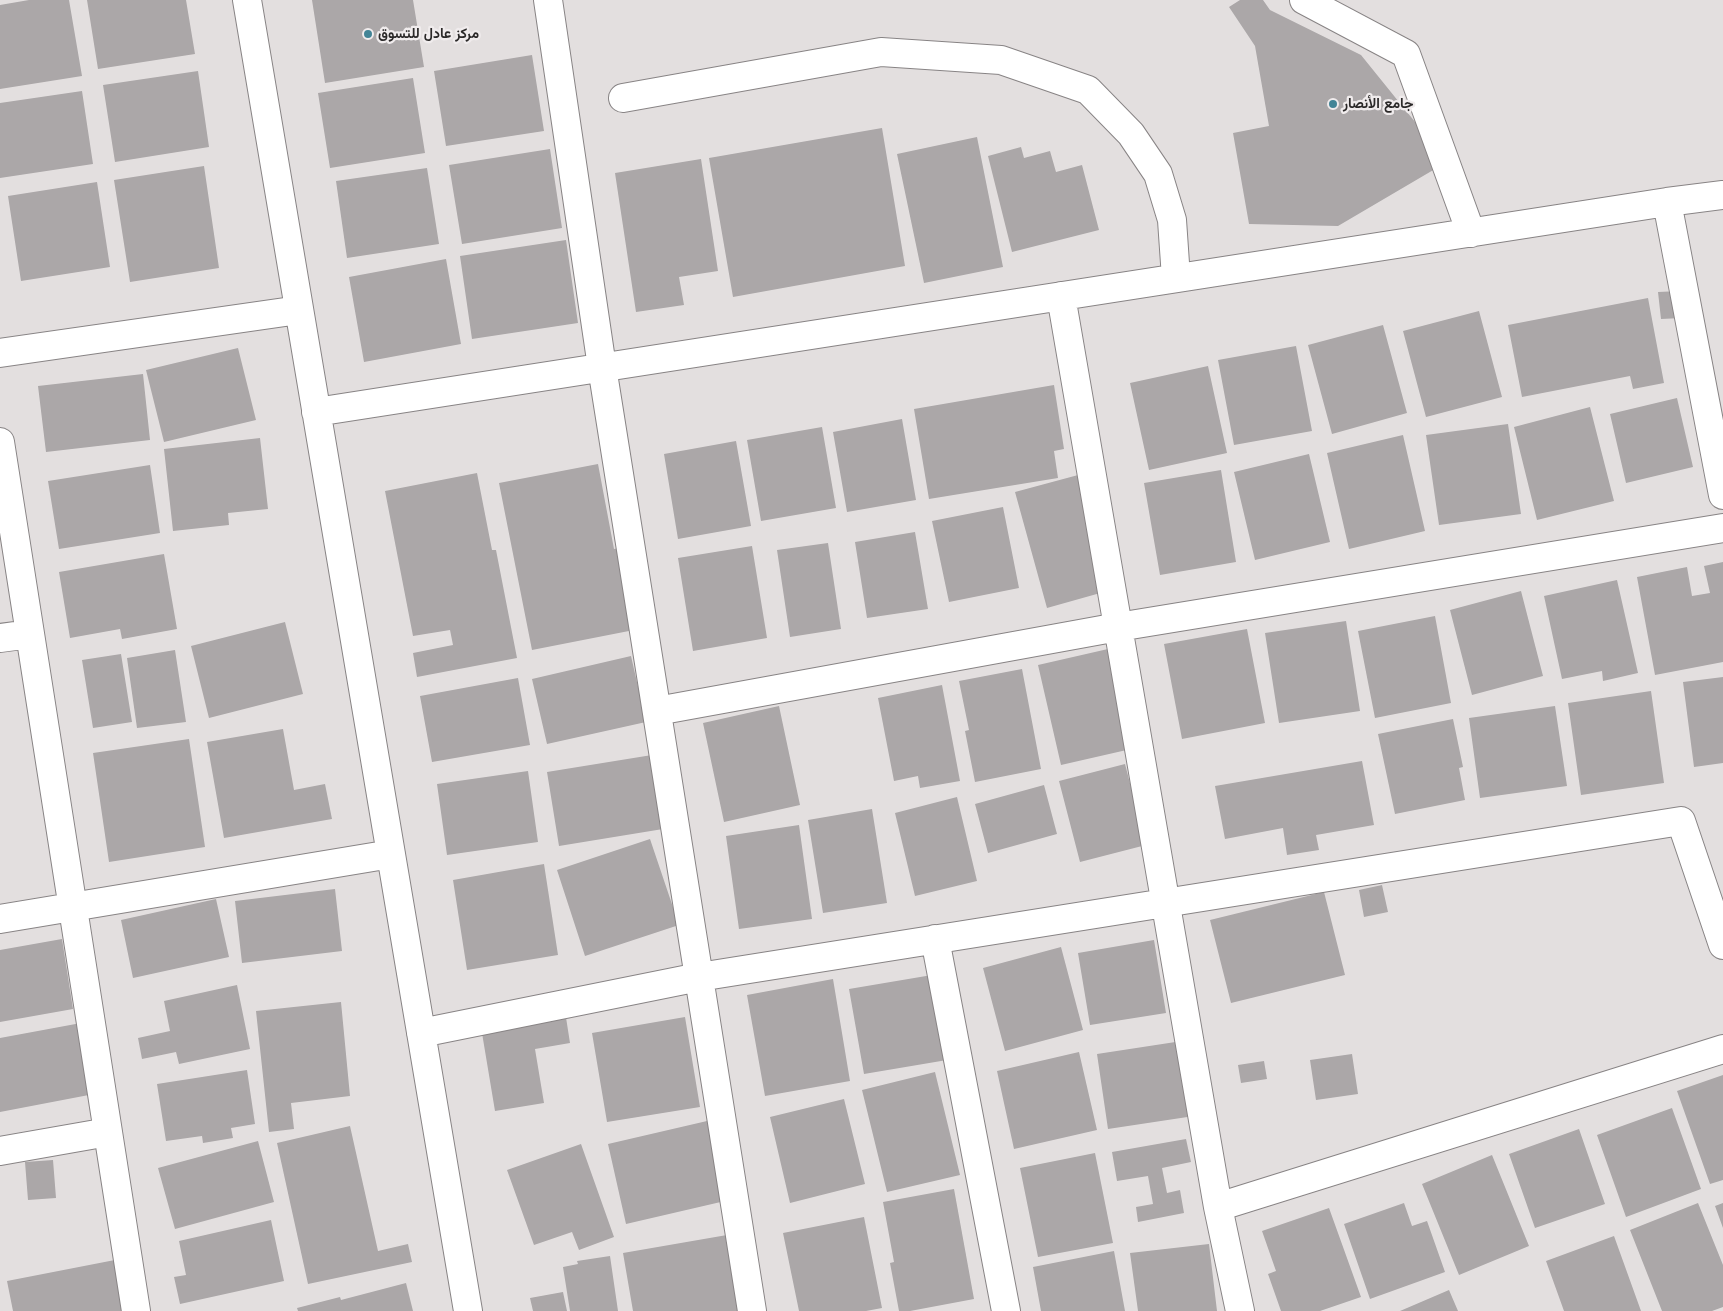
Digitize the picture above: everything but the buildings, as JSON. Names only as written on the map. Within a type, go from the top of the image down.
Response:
[{"type":"street","points":[[247,0],[468,1311]]},
{"type":"street","points":[[548,0],[602,367],[752,1311]]},
{"type":"street","points":[[1304,0],[1406,54],[1471,233]]},
{"type":"street","points":[[624,98],[881,52],[1001,60],[1088,90],[1131,134],[1158,174],[1172,220],[1176,278]]},
{"type":"street","points":[[316,412],[1667,202],[1723,195]]},
{"type":"street","points":[[1667,202],[1723,495]]},
{"type":"street","points":[[1061,296],[1218,1207],[1240,1311]]},
{"type":"street","points":[[0,353],[299,310]]},
{"type":"street","points":[[0,442],[136,1311]]},
{"type":"street","points":[[657,711],[1118,627],[1723,528]]},
{"type":"street","points":[[0,638],[30,634]]},
{"type":"street","points":[[421,1033],[699,977],[1681,821],[1723,945]]},
{"type":"street","points":[[0,919],[391,854]]},
{"type":"street","points":[[935,939],[1006,1311]]},
{"type":"street","points":[[1218,1207],[1723,1049]]},
{"type":"street","points":[[0,1151],[108,1132]]},
{"type":"place","name":"مركز عادل للتسوق","points":[[368,34]]},
{"type":"place","name":"جامع الأنصار","points":[[1333,104]]}]
